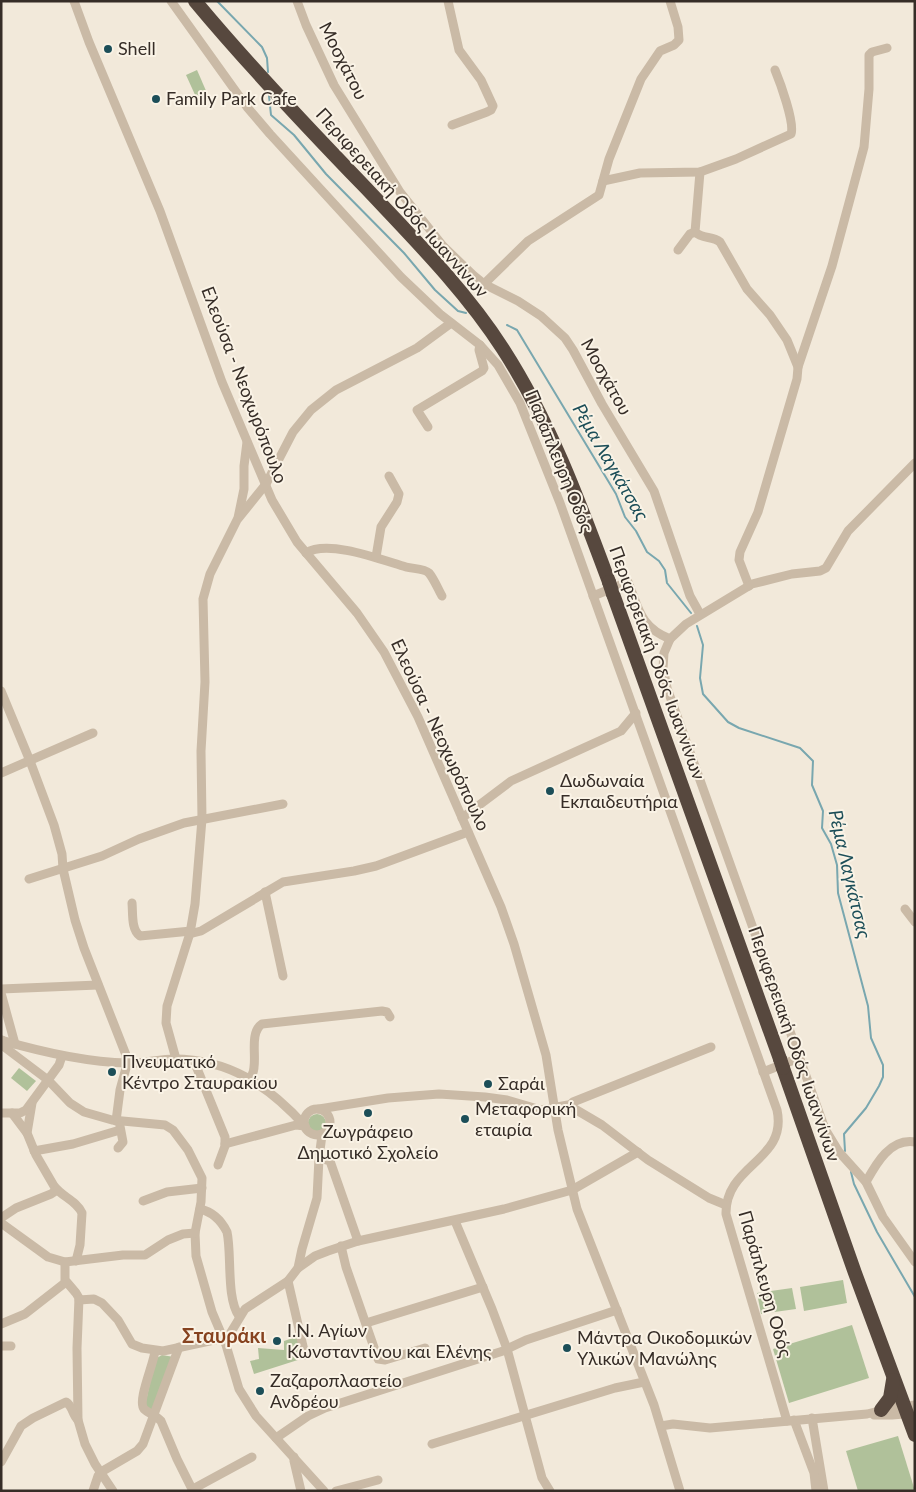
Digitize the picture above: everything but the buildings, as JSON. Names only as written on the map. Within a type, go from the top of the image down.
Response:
[{"type":"highway","name":"Περιφερειακή Οδός Ιωαννίνων","points":[[195,1],[237,52],[418,243],[492,333],[532,396],[576,491],[893,1379],[910,1410],[915,1435]]},
{"type":"highway","points":[[881,1410],[890,1398],[893,1379]]},
{"type":"street","name":"Ελεούσα - Νεοχωρόπουλο","points":[[74,1],[89,42],[160,211],[219,373],[247,442],[282,518],[306,553],[357,613],[384,652],[418,717],[502,907],[546,1056],[558,1130],[572,1190],[582,1221],[661,1426],[680,1491]]},
{"type":"street","name":"Παράπλευρη Οδός","points":[[171,1],[256,118],[402,277],[451,323],[480,345],[503,372],[520,403],[557,494],[777,1110],[779,1126],[777,1135],[768,1150],[734,1184],[726,1205],[729,1227],[791,1420],[814,1473],[816,1491]]},
{"type":"street","name":"Μοσχάτου","points":[[296,1],[334,85],[394,184],[448,251],[484,284],[536,312],[565,338],[573,350],[602,404],[654,491],[690,596],[700,614]]},
{"type":"street","points":[[448,1],[460,53],[481,80],[493,106],[487,112],[452,125]]},
{"type":"street","points":[[484,284],[528,241],[597,198],[601,192],[609,159],[641,79],[660,51],[674,45],[679,40],[678,27],[670,1]]},
{"type":"street","points":[[749,586],[739,560],[740,552],[758,512],[797,379],[798,367],[832,266],[864,147],[869,89],[869,55],[872,52],[887,48]]},
{"type":"street","points":[[603,181],[640,173],[700,172],[736,159],[791,134],[792,130],[785,97],[774,70]]},
{"type":"street","points":[[696,232],[700,172]]},
{"type":"street","points":[[696,232],[700,236],[717,239],[720,242],[747,289],[784,334],[798,367]]},
{"type":"street","points":[[678,250],[690,234],[696,232]]},
{"type":"street","points":[[176,1059],[166,1024],[166,1011],[190,932],[195,904],[202,819],[201,751],[205,682],[203,599],[210,574],[237,520],[266,484],[293,432],[311,410],[336,390],[417,348],[451,323]]},
{"type":"street","points":[[428,427],[417,410],[482,371],[484,368],[479,350],[480,345]]},
{"type":"street","points":[[237,520],[244,489],[247,442]]},
{"type":"street","points":[[915,463],[848,531],[826,568],[792,574],[749,586],[700,614],[682,627],[670,639],[663,662],[667,688],[825,1129],[839,1152],[866,1182],[883,1218],[915,1262]]},
{"type":"street","points":[[376,557],[381,527],[397,502],[399,494],[389,476]]},
{"type":"street","points":[[306,553],[322,548],[360,553],[427,572],[442,596]]},
{"type":"street","points":[[593,596],[628,582],[645,622],[655,631],[670,639]]},
{"type":"street","points":[[1,691],[54,825],[62,854],[63,869],[75,920],[126,1055],[127,1063],[120,1090],[119,1124],[123,1142],[118,1148]]},
{"type":"street","points":[[462,818],[510,782],[621,731],[636,713]]},
{"type":"street","points":[[1,720],[12,716]]},
{"type":"street","points":[[1,773],[93,733]]},
{"type":"street","points":[[29,879],[102,856],[177,825],[283,804]]},
{"type":"street","points":[[132,903],[134,929],[140,936],[201,931],[283,882],[376,866],[468,832]]},
{"type":"street","points":[[265,892],[283,976]]},
{"type":"street","points":[[905,909],[915,922]]},
{"type":"street","points":[[1,989],[98,984]]},
{"type":"street","points":[[1,993],[16,1044]]},
{"type":"street","points":[[251,1078],[254,1069],[256,1032],[262,1024],[382,1011],[387,1012],[390,1017]]},
{"type":"street","points":[[307,1130],[286,1107],[251,1078],[229,1068],[176,1059],[127,1063],[62,1056],[2,1040],[3,1046],[48,1080],[76,1108],[119,1124],[160,1124],[170,1128],[192,1156],[202,1178],[200,1209],[194,1232],[198,1264],[239,1389],[256,1416],[324,1491]]},
{"type":"street","points":[[286,1107],[297,1110],[315,1110],[400,1096],[455,1094],[507,1100],[541,1110],[570,1105],[631,1078],[711,1047]]},
{"type":"street","points":[[1,1113],[24,1112],[59,1065],[62,1056]]},
{"type":"street","points":[[763,1072],[799,1058]]},
{"type":"street","points":[[194,1061],[223,1132],[225,1144],[218,1166]]},
{"type":"street","points":[[27,1133],[32,1103]]},
{"type":"street","points":[[570,1105],[616,1134],[638,1152],[708,1198],[726,1205]]},
{"type":"street","points":[[330,1121],[344,1106]]},
{"type":"street","points":[[298,1268],[317,1198],[318,1158],[322,1135],[329,1129],[330,1121],[327,1113],[315,1110],[305,1117],[307,1130],[318,1158]]},
{"type":"street","points":[[12,1113],[27,1133],[34,1151],[57,1190],[72,1200],[82,1213],[80,1245],[76,1262]]},
{"type":"street","points":[[34,1151],[73,1144],[119,1124]]},
{"type":"street","points":[[225,1144],[296,1124],[314,1135],[322,1135]]},
{"type":"street","points":[[866,1182],[880,1159],[889,1150],[904,1142],[915,1142]]},
{"type":"street","points":[[79,1300],[91,1299],[100,1302],[118,1320],[132,1344],[137,1347],[155,1351],[223,1339],[230,1335],[245,1309],[288,1281],[298,1268],[315,1256],[358,1241],[455,1221],[572,1190],[638,1152]]},
{"type":"street","points":[[318,1158],[330,1161],[358,1241]]},
{"type":"street","points":[[143,1201],[167,1192],[202,1188]]},
{"type":"street","points":[[1,1218],[16,1208],[57,1190]]},
{"type":"street","points":[[200,1209],[216,1216],[227,1232],[231,1288],[236,1311],[240,1316]]},
{"type":"street","points":[[455,1221],[507,1349],[542,1478],[550,1491]]},
{"type":"street","points":[[1,1223],[48,1257],[65,1262],[123,1255],[145,1255],[168,1240],[194,1232]]},
{"type":"street","points":[[341,1246],[379,1360],[385,1360],[425,1348]]},
{"type":"street","points":[[65,1262],[64,1278],[78,1295],[79,1300],[77,1348],[78,1420],[85,1444],[95,1464],[113,1491]]},
{"type":"street","points":[[288,1281],[305,1355]]},
{"type":"street","points":[[1,1324],[25,1314],[66,1282]]},
{"type":"street","points":[[366,1324],[483,1287]]},
{"type":"street","points":[[276,1438],[308,1416],[325,1408],[507,1349],[526,1340],[617,1310]]},
{"type":"street","points":[[1,1346],[11,1346]]},
{"type":"street","points":[[93,1491],[101,1472],[140,1448],[146,1440],[179,1348]]},
{"type":"street","points":[[155,1351],[142,1400],[144,1409],[163,1424],[177,1459],[193,1490],[252,1457]]},
{"type":"street","points":[[432,1444],[615,1388],[644,1382]]},
{"type":"street","points":[[1,1462],[18,1430],[31,1420],[66,1402],[70,1404],[74,1416],[78,1420]]},
{"type":"street","points":[[867,1414],[881,1410],[910,1410]]},
{"type":"street","points":[[661,1426],[673,1424],[710,1428],[812,1418],[867,1414],[885,1415],[910,1410]]},
{"type":"street","points":[[812,1418],[824,1491]]},
{"type":"street","points":[[294,1457],[301,1491]]},
{"type":"street","points":[[336,1491],[378,1480]]},
{"type":"green space","points":[[197,70],[207,93],[196,97],[186,75]]},
{"type":"green space","points":[[19,1068],[36,1081],[27,1091],[11,1078]]},
{"type":"green space","points":[[313,1114],[321,1114],[326,1119],[324,1130],[313,1132],[308,1127],[308,1119]]},
{"type":"green space","points":[[843,1280],[847,1303],[804,1311],[800,1287]]},
{"type":"green space","points":[[792,1288],[796,1309],[761,1314],[757,1293]]},
{"type":"green space","points":[[852,1325],[869,1378],[789,1403],[773,1349]]},
{"type":"green space","points":[[299,1336],[304,1358],[254,1374],[250,1361],[259,1359],[258,1348],[284,1350],[284,1341]]},
{"type":"green space","points":[[162,1355],[174,1357],[154,1411],[145,1406],[155,1359]]},
{"type":"green space","points":[[898,1436],[915,1491],[858,1491],[846,1451]]},
{"type":"waterway","name":"Ρέμα Λαγκάτσας","points":[[217,1],[262,47],[267,58],[268,72]]},
{"type":"waterway","name":"Ρέμα Λαγκάτσας","points":[[269,96],[271,115],[294,135],[326,174],[404,253],[435,290],[458,311],[466,313]]},
{"type":"waterway","name":"Ρέμα Λαγκάτσας","points":[[507,325],[517,330],[616,494],[625,517],[636,531],[647,552],[659,561],[665,570],[667,583],[691,613]]},
{"type":"waterway","name":"Ρέμα Λαγκάτσας","points":[[697,626],[703,645],[700,678],[703,694],[728,722],[739,728],[800,748],[813,761],[812,785],[823,811],[822,828],[831,844],[837,865],[838,893],[868,1006],[871,1038],[883,1065],[883,1077],[879,1086],[866,1108],[844,1134],[845,1151]]},
{"type":"waterway","name":"Ρέμα Λαγκάτσας","points":[[851,1172],[854,1184],[877,1232],[915,1297]]},
{"type":"place","name":"Shell","points":[[108,49]]},
{"type":"place","name":"Family Park Cafe","points":[[156,99]]},
{"type":"place","name":"Δωδωναία Εκπαιδευτήρια","points":[[550,791]]},
{"type":"place","name":"Πνευματικό Κέντρο Σταυρακίου","points":[[112,1072]]},
{"type":"place","name":"Σαράι","points":[[488,1084]]},
{"type":"place","name":"Ζωγράφειο Δημοτικό Σχολείο","points":[[368,1113]]},
{"type":"place","name":"Μεταφορική εταιρία","points":[[465,1119]]},
{"type":"place","name":"Ι.Ν. Αγίων Κωνσταντίνου και Ελένης","points":[[277,1341]]},
{"type":"place","name":"Μάντρα Οικοδομικών Υλικών Μανώλης","points":[[567,1348]]},
{"type":"place","name":"Ζαζαροπλαστείο Ανδρέου","points":[[260,1391]]},
{"type":"district","name":"Σταυράκι","points":[[224,1336]]}]
